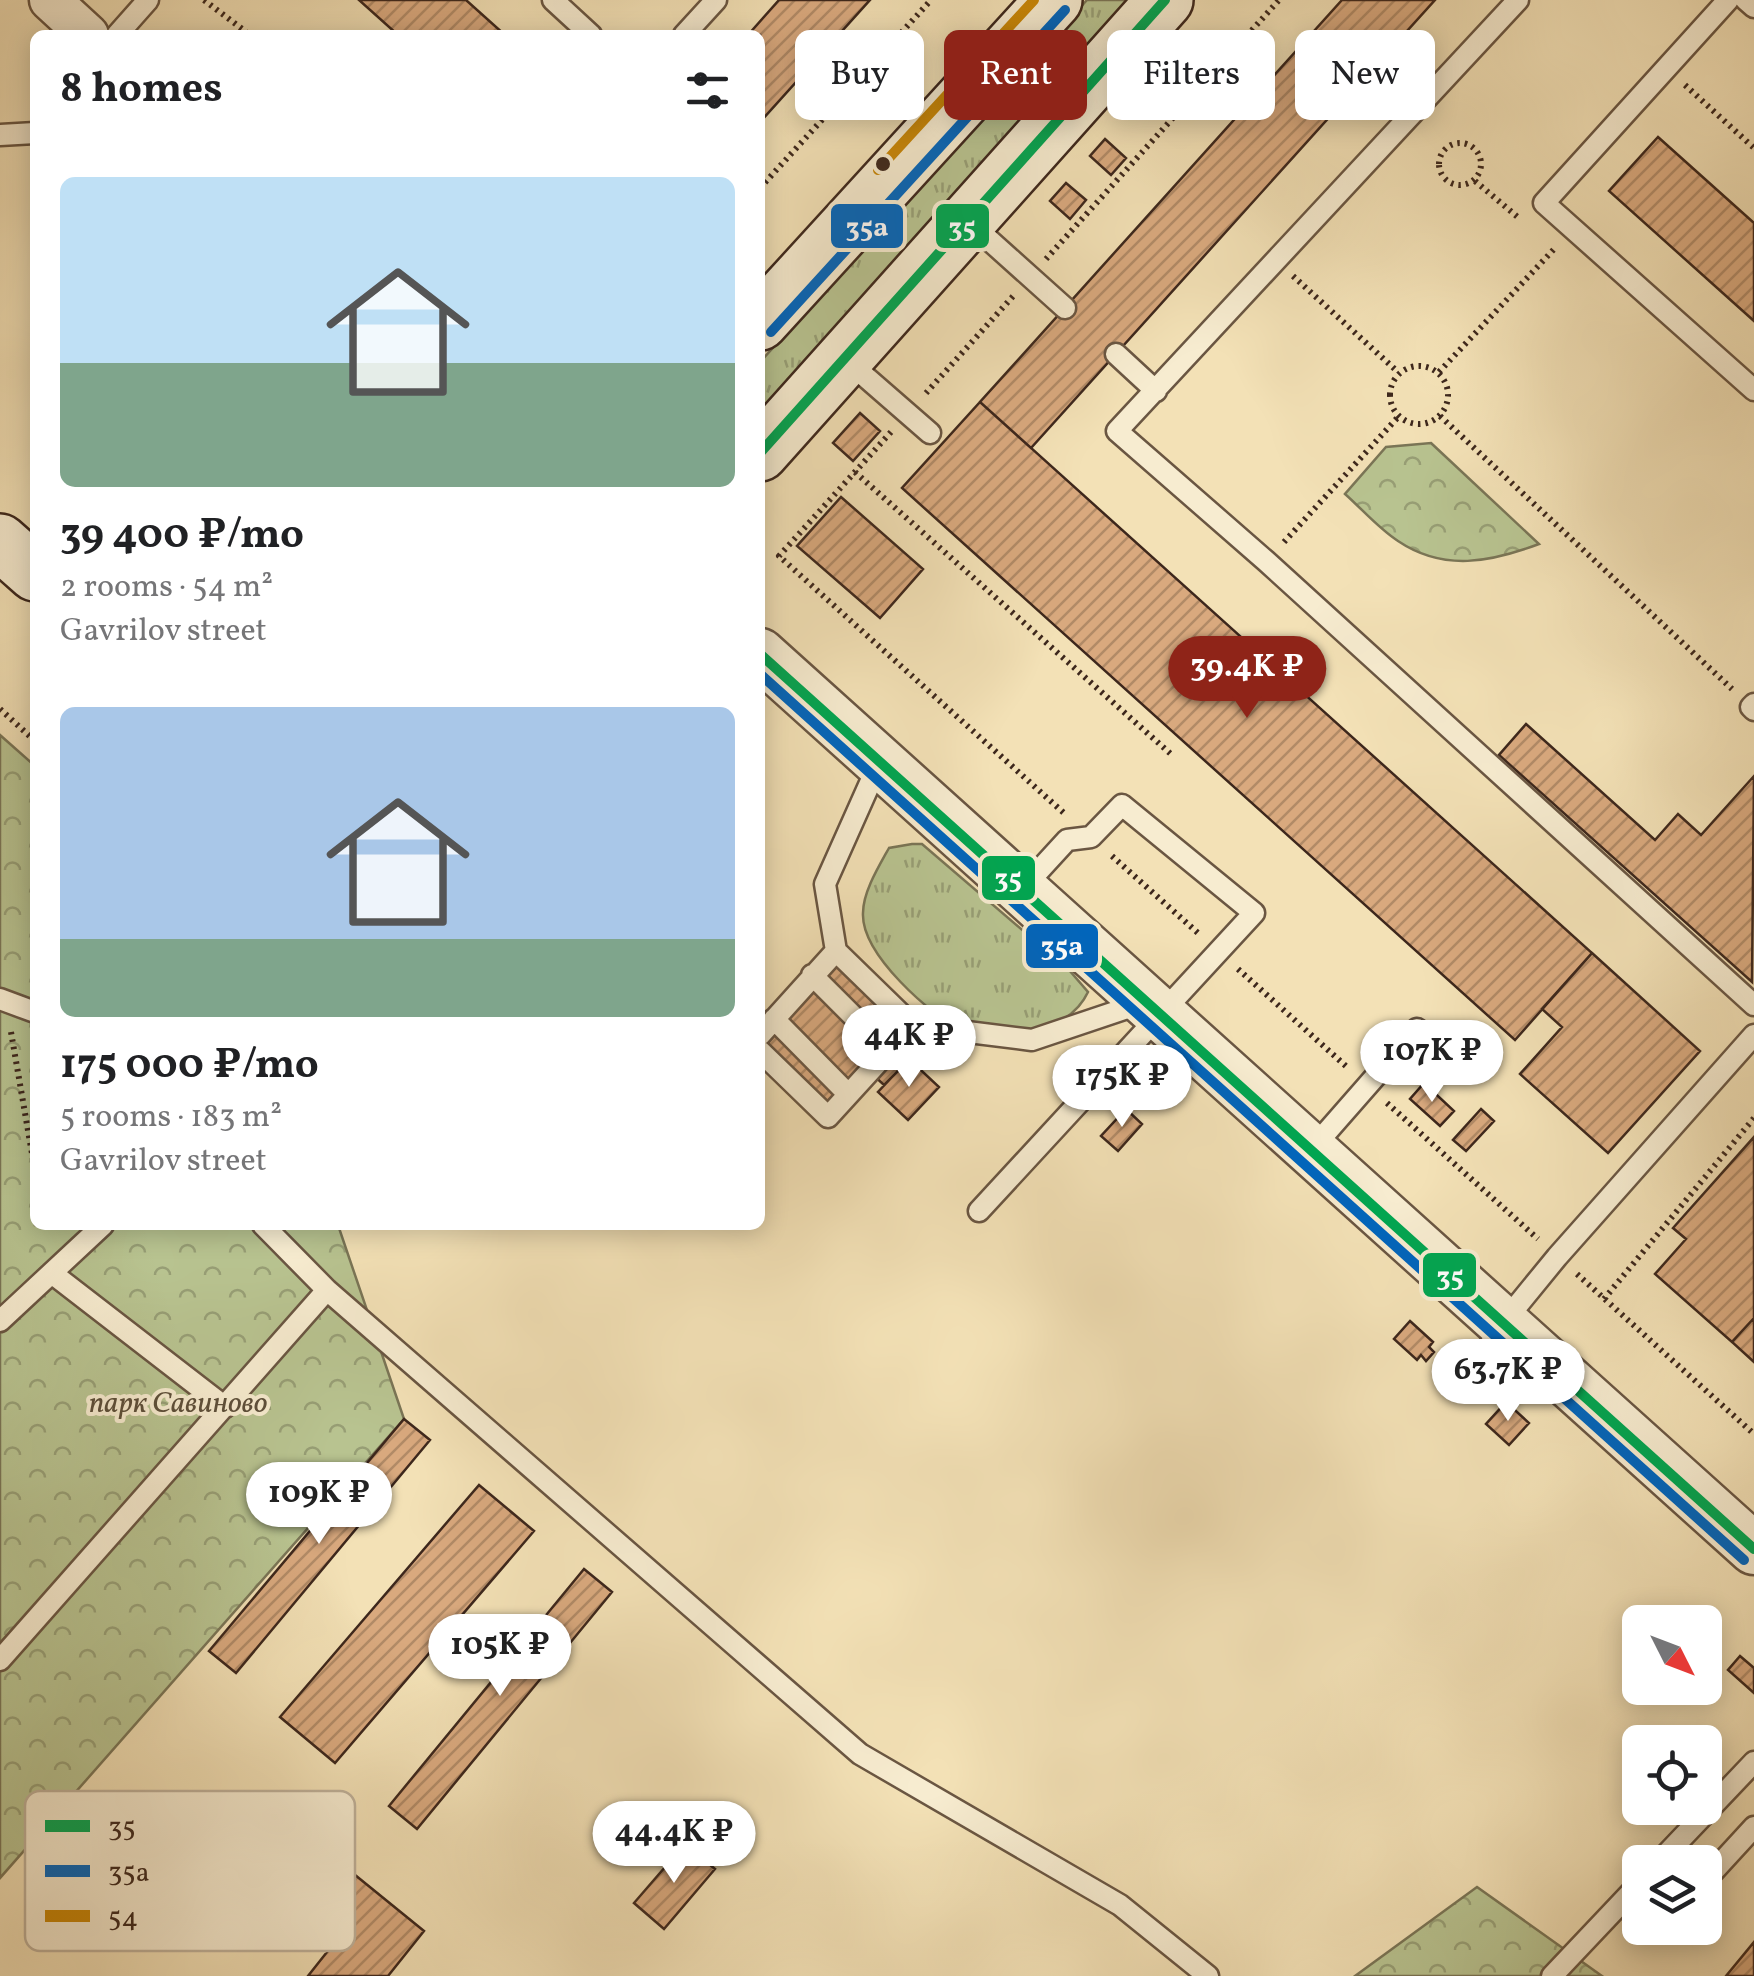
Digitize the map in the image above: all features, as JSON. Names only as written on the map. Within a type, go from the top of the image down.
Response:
[{"type":"main road","points":[[765,317],[1054,0]]},
{"type":"main road","points":[[765,447],[1165,0]]},
{"type":"main road","points":[[0,542],[30,569]]},
{"type":"street","points":[[50,0],[83,30]]},
{"type":"street","points":[[765,658],[1754,1549]]},
{"type":"lane","points":[[121,30],[148,0]]},
{"type":"lane","points":[[553,0],[586,30]]},
{"type":"lane","points":[[689,30],[716,0]]},
{"type":"lane","points":[[1518,0],[1118,431],[1754,1006]]},
{"type":"lane","points":[[1728,0],[1544,202],[1754,390]]},
{"type":"lane","points":[[1746,0],[1754,7]]},
{"type":"lane","points":[[0,135],[30,133]]},
{"type":"lane","points":[[967,220],[1064,308]]},
{"type":"lane","points":[[1116,354],[1156,391]]},
{"type":"lane","points":[[844,358],[930,433]]},
{"type":"lane","points":[[880,762],[825,884],[836,951],[912,1025],[1032,1040],[1153,1008]]},
{"type":"lane","points":[[979,1211],[1153,1008],[1218,951],[1254,912],[1122,806],[1091,837],[1068,840],[1022,890]]},
{"type":"lane","points":[[836,951],[767,1026],[848,1094]]},
{"type":"lane","points":[[812,975],[888,1050]]},
{"type":"lane","points":[[3,1000],[30,1010]]},
{"type":"lane","points":[[765,1056],[828,1116],[912,1025]]},
{"type":"lane","points":[[1311,1150],[1417,1029]]},
{"type":"lane","points":[[1468,1382],[1503,1323],[1558,1256],[1754,1035]]},
{"type":"lane","points":[[0,1321],[98,1230]]},
{"type":"lane","points":[[268,1230],[327,1290],[860,1754],[1120,1905],[1208,1976]]},
{"type":"lane","points":[[53,1274],[226,1407]]},
{"type":"lane","points":[[0,1660],[327,1290]]},
{"type":"lane","points":[[1676,1845],[1754,1762]]},
{"type":"lane","points":[[1722,1863],[1754,1827]]},
{"type":"lane","points":[[1552,1976],[1622,1902]]},
{"type":"path","points":[[204,0],[243,30]]},
{"type":"path","points":[[765,183],[931,0]]},
{"type":"path","points":[[1280,0],[779,556],[1754,1434]]},
{"type":"path","points":[[1666,68],[1754,148]]},
{"type":"path","points":[[1462,142],[1477,150],[1482,165],[1476,181],[1459,187],[1444,180],[1438,163],[1445,148],[1462,142]]},
{"type":"path","points":[[1439,372],[1574,228]]},
{"type":"path","points":[[1277,262],[1398,373]]},
{"type":"path","points":[[1414,366],[1439,372],[1447,387],[1448,402],[1440,416],[1427,424],[1399,416],[1390,405],[1388,393],[1398,373],[1414,366]]},
{"type":"path","points":[[1266,561],[1399,416]]},
{"type":"path","points":[[1440,416],[1753,707]]},
{"type":"path","points":[[855,472],[1172,755]]},
{"type":"path","points":[[0,709],[30,736]]},
{"type":"path","points":[[3,1000],[30,1144]]},
{"type":"path","points":[[1604,1298],[1754,1118]]},
{"type":"green space","points":[[1087,0],[1135,0],[1087,54],[1087,30],[1060,30]]},
{"type":"green space","points":[[979,120],[1028,120],[765,414],[765,356]]},
{"type":"green space","points":[[1431,443],[1539,544],[1485,559],[1433,557],[1391,536],[1345,494],[1386,447]]},
{"type":"green space","name":"парк Савиново","points":[[0,735],[30,762],[30,1230],[340,1230],[404,1419],[77,1791],[25,1791],[25,1850],[0,1878]]},
{"type":"green space","points":[[922,844],[1069,970],[1088,992],[1071,1014],[1032,1031],[971,1035],[935,1013],[885,965],[865,929],[864,905],[889,848]]},
{"type":"green space","points":[[1477,1887],[1602,1976],[1355,1976]]},
{"type":"building","points":[[359,0],[466,0],[499,30],[392,30]]},
{"type":"building","points":[[779,0],[870,0],[843,30],[795,30],[795,83],[765,116],[765,30],[752,30]]},
{"type":"building","points":[[1342,0],[1435,0],[1408,30],[1315,30]]},
{"type":"building","points":[[1295,52],[1295,120],[1327,120],[1031,448],[980,402],[1234,120],[1275,120],[1275,74]]},
{"type":"building","points":[[1658,137],[1754,223],[1754,321],[1609,191]]},
{"type":"building","points":[[1105,139],[1126,158],[1111,175],[1090,156]]},
{"type":"building","points":[[1066,183],[1086,200],[1070,219],[1050,201]]},
{"type":"building","points":[[980,402],[1592,953],[1515,1040],[902,488]]},
{"type":"building","points":[[860,413],[880,431],[853,461],[833,443]]},
{"type":"building","points":[[841,497],[923,569],[880,618],[797,546]]},
{"type":"building","points":[[1526,724],[1655,840],[1678,814],[1701,835],[1754,776],[1752,982],[1499,755]]},
{"type":"building","points":[[838,944],[917,1018],[884,1052],[901,1068],[884,1085],[869,1071],[832,1111],[765,1048],[765,1037]]},
{"type":"building","points":[[1592,953],[1700,1051],[1608,1153],[1520,1074],[1562,1027],[1542,1009]]},
{"type":"building","points":[[1444,1040],[1462,1057],[1443,1075],[1426,1058]]},
{"type":"building","points":[[909,1059],[939,1087],[908,1120],[878,1092]]},
{"type":"building","points":[[1424,1083],[1454,1111],[1440,1126],[1410,1099]]},
{"type":"building","points":[[1126,1109],[1142,1124],[1118,1151],[1101,1136]]},
{"type":"building","points":[[1481,1109],[1494,1121],[1466,1151],[1453,1140]]},
{"type":"building","points":[[1754,1137],[1754,1318],[1732,1342],[1655,1274],[1686,1239],[1673,1228]]},
{"type":"building","points":[[1754,1318],[1754,1362],[1732,1342]]},
{"type":"building","points":[[1410,1321],[1433,1342],[1429,1347],[1434,1352],[1426,1361],[1421,1355],[1417,1360],[1394,1339]]},
{"type":"building","points":[[1506,1402],[1529,1423],[1509,1445],[1486,1424]]},
{"type":"building","points":[[404,1419],[430,1440],[236,1673],[209,1651]]},
{"type":"building","points":[[479,1485],[534,1531],[335,1763],[280,1717]]},
{"type":"building","points":[[584,1569],[612,1592],[417,1829],[389,1806]]},
{"type":"building","points":[[1740,1656],[1754,1668],[1754,1693],[1728,1670]]},
{"type":"building","points":[[685,1844],[715,1869],[664,1929],[634,1903]]},
{"type":"building","points":[[355,1875],[424,1931],[388,1976],[308,1976],[327,1952],[355,1951]]},
{"type":"building","points":[[1754,1942],[1754,1976],[1726,1976]]},
{"type":"transit line","name":"54","points":[[878,170],[1034,0]]},
{"type":"transit line","name":"35","points":[[765,447],[1165,0]]},
{"type":"transit line","name":"35a","points":[[771,332],[1065,10]]},
{"type":"transit line","name":"35","points":[[765,659],[1754,1549]]},
{"type":"transit line","name":"35a","points":[[765,679],[1744,1560]]}]
